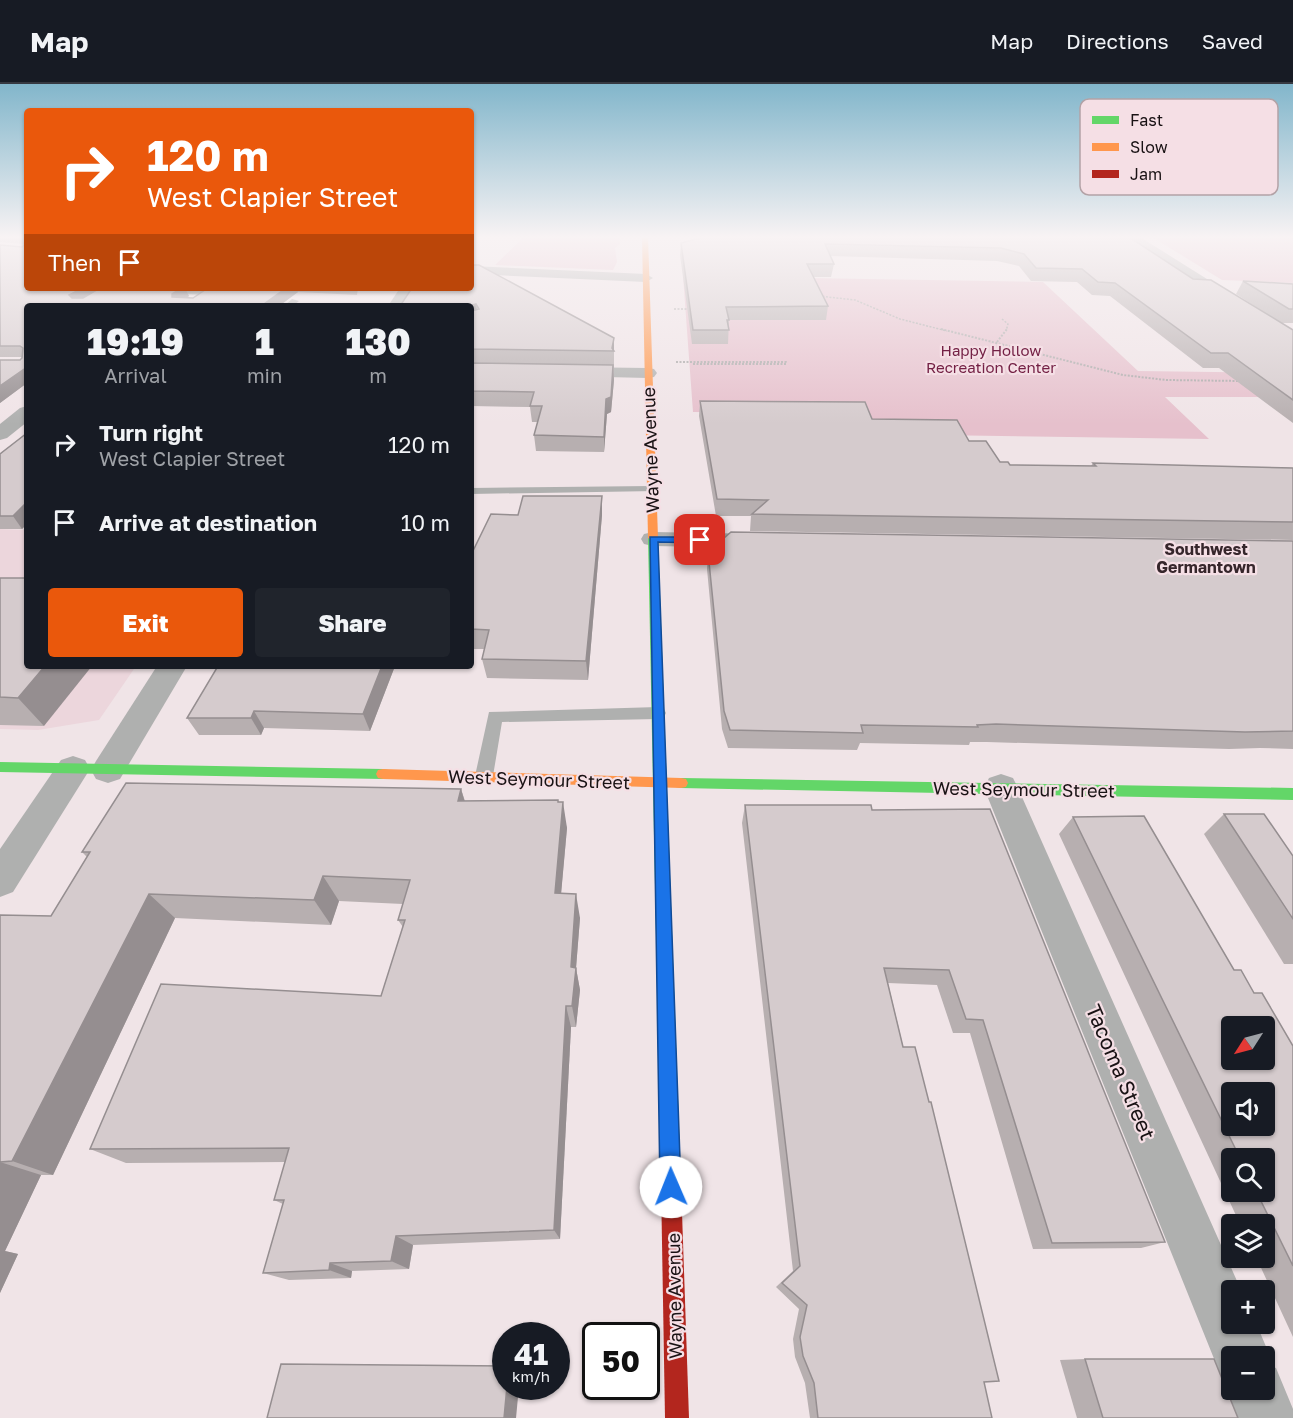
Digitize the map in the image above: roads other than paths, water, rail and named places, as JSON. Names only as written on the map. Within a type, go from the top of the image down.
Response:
[{"type":"main road","name":"Wayne Avenue","points":[[646,299],[677,1418]]},
{"type":"main road","name":"West Seymour Street","points":[[0,767],[484,776],[660,783],[1293,794]]},
{"type":"street","points":[[1229,299],[1293,340]]},
{"type":"street","points":[[554,372],[648,367]]},
{"type":"street","points":[[0,434],[24,414]]},
{"type":"street","points":[[653,539],[783,541]]},
{"type":"street","points":[[108,770],[170,669]]},
{"type":"street","points":[[0,880],[73,769]]},
{"type":"street","name":"Tacoma Street","points":[[1001,788],[1237,1346]]},
{"type":"street","points":[[1260,1400],[1267,1418]]},
{"type":"lane","points":[[1273,327],[1293,327]]},
{"type":"lane","points":[[474,490],[651,489]]},
{"type":"lane","points":[[484,776],[495,716],[658,713]]},
{"type":"district","name":"Southwest Germantown","points":[[1206,558]]},
{"type":"park label","name":"Happy Hollow Recreation Center","points":[[991,358]]}]
